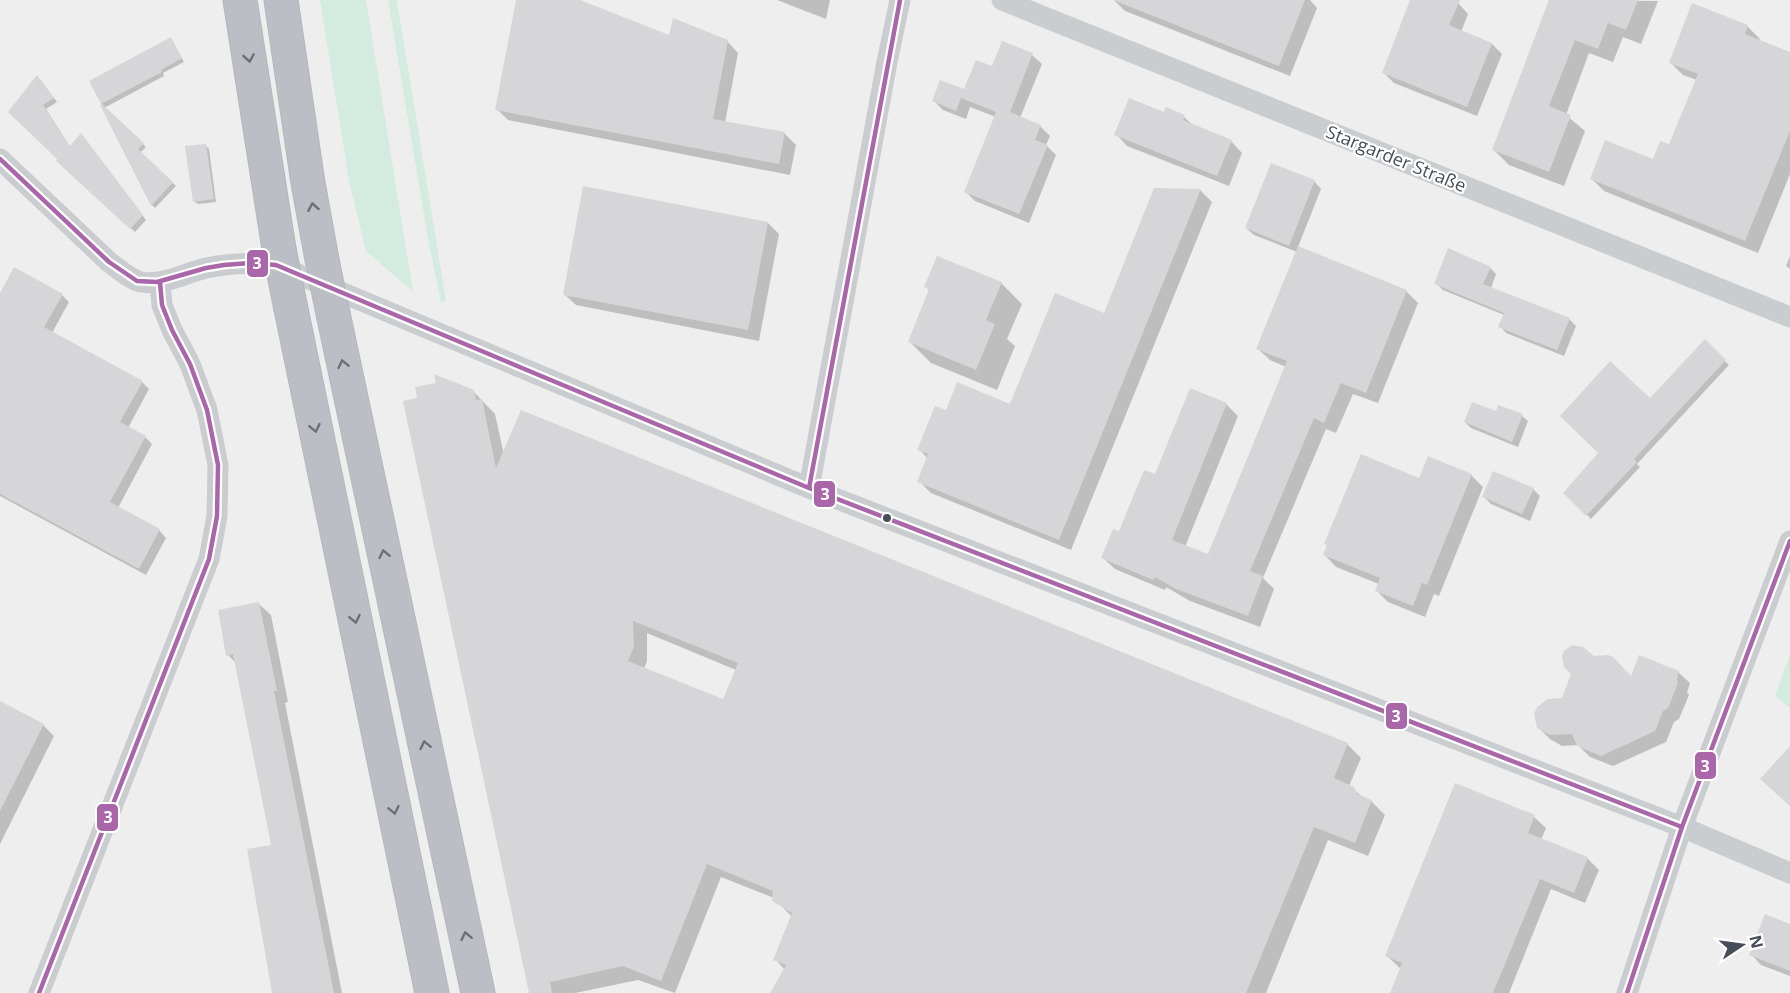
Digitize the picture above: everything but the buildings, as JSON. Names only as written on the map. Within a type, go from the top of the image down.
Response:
[{"type":"highway","points":[[240,0],[279,249],[432,993]]},
{"type":"highway","points":[[281,0],[308,183],[323,265],[478,993]]},
{"type":"street","points":[[809,488],[900,0]]},
{"type":"street","name":"Stargarder Straße","points":[[1002,0],[1790,317]]},
{"type":"street","points":[[0,159],[102,255],[126,275],[141,282],[160,282],[228,264],[276,265],[809,488],[1682,828],[1790,873]]},
{"type":"street","points":[[39,993],[209,559],[217,516],[218,465],[207,410],[190,364],[162,305],[160,282]]},
{"type":"street","points":[[1627,993],[1682,828],[1790,541]]},
{"type":"green space","points":[[320,0],[366,0],[413,292],[366,251],[349,181]]},
{"type":"green space","points":[[388,0],[397,0],[446,301],[441,303],[429,245]]},
{"type":"green space","points":[[1790,654],[1790,708],[1775,696]]},
{"type":"transit line","name":"3","points":[[809,488],[900,0]]},
{"type":"transit line","name":"3","points":[[0,159],[109,262],[137,281],[157,282],[224,265],[250,263],[276,265],[809,488],[1682,827]]},
{"type":"transit line","name":"3","points":[[39,993],[209,559],[217,516],[218,465],[207,410],[190,364],[162,305],[160,282]]},
{"type":"transit line","name":"3","points":[[1627,993],[1682,827],[1790,541]]}]
